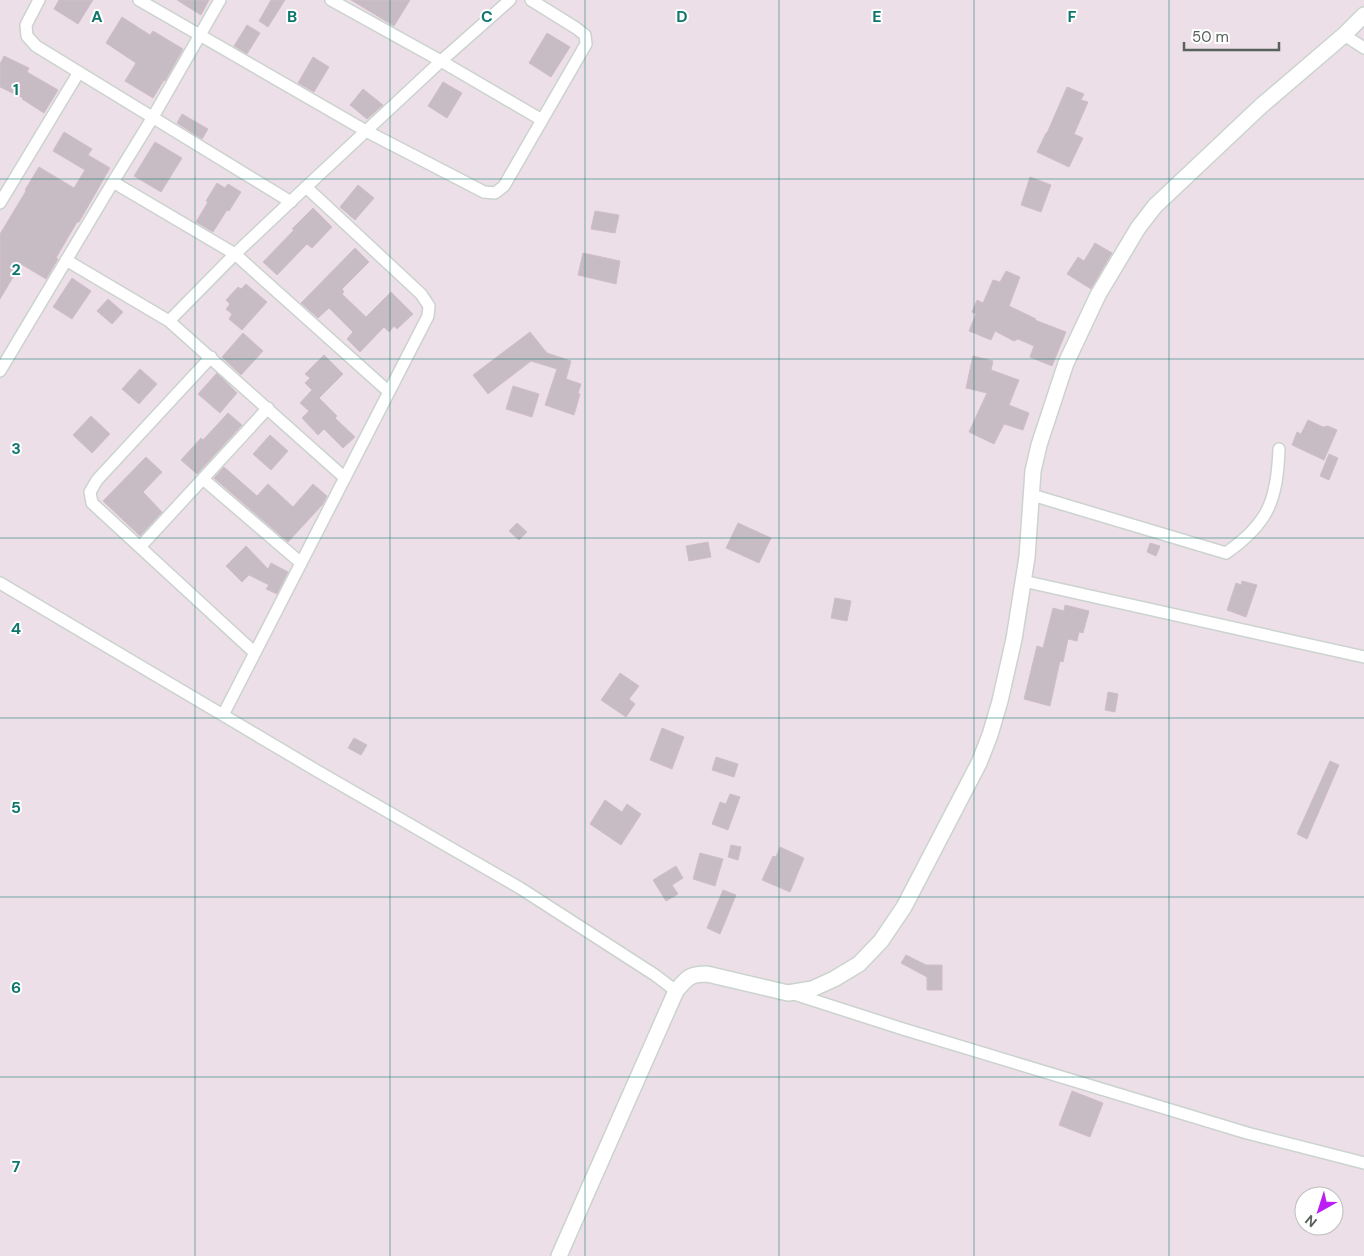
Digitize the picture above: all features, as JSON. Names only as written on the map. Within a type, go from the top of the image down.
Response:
[{"type":"street","points":[[39,0],[26,25],[27,36],[36,46],[291,202]]},
{"type":"street","points":[[139,0],[366,131],[484,192],[495,193],[504,186],[586,44],[585,35],[531,0]]},
{"type":"street","points":[[0,371],[153,117],[220,0]]},
{"type":"street","points":[[331,0],[542,120]]},
{"type":"street","points":[[169,321],[235,254],[306,187],[441,61],[510,0]]},
{"type":"street","points":[[788,993],[812,989],[834,979],[859,964],[881,941],[904,907],[979,763],[1000,701],[1014,639],[1027,557],[1033,471],[1039,445],[1066,363],[1098,294],[1138,228],[1155,206],[1260,106],[1344,35],[1364,15]]},
{"type":"street","points":[[1344,35],[1364,48]]},
{"type":"street","points":[[0,203],[79,72]]},
{"type":"street","points":[[113,182],[235,254],[389,392]]},
{"type":"street","points":[[223,715],[428,316],[429,306],[421,294],[306,187]]},
{"type":"street","points":[[66,260],[169,321],[345,478]]},
{"type":"street","points":[[211,357],[97,480],[90,492],[92,503],[255,653]]},
{"type":"street","points":[[140,547],[268,408]]},
{"type":"street","points":[[1032,495],[1226,553],[1241,543],[1260,524],[1270,504],[1278,472],[1279,449]]},
{"type":"street","points":[[203,479],[301,563]]},
{"type":"street","points":[[1023,581],[1364,657]]},
{"type":"street","points":[[0,583],[319,772],[520,888],[656,975],[676,991]]},
{"type":"street","points":[[559,1256],[676,991],[695,974],[707,974],[788,993],[902,1030],[1247,1133],[1364,1163]]},
{"type":"building","points":[[59,0],[93,0],[78,24],[54,9]]},
{"type":"building","points":[[177,0],[209,0],[201,15]]},
{"type":"building","points":[[271,0],[285,0],[268,27],[259,21]]},
{"type":"building","points":[[351,0],[410,0],[394,26]]},
{"type":"building","points":[[122,17],[150,35],[153,31],[183,49],[153,98],[125,81],[136,63],[106,43]]},
{"type":"building","points":[[247,25],[260,33],[247,54],[234,46]]},
{"type":"building","points":[[547,33],[570,47],[551,77],[529,63]]},
{"type":"building","points":[[4,56],[29,68],[27,72],[58,90],[44,113],[23,98],[0,87],[0,64]]},
{"type":"building","points":[[313,57],[329,67],[314,92],[298,83]]},
{"type":"building","points":[[443,82],[462,93],[447,118],[428,106]]},
{"type":"building","points":[[1067,87],[1084,94],[1081,100],[1088,102],[1074,134],[1083,138],[1069,167],[1037,152]]},
{"type":"building","points":[[363,89],[383,105],[367,119],[350,105]]},
{"type":"building","points":[[182,114],[208,129],[202,139],[177,123]]},
{"type":"building","points":[[64,132],[92,149],[88,155],[110,168],[56,258],[58,259],[46,279],[21,264],[0,299],[0,234],[39,167],[74,188],[85,170],[53,151]]},
{"type":"building","points":[[155,142],[182,158],[161,192],[134,176]]},
{"type":"building","points":[[1030,177],[1051,185],[1041,212],[1021,205]]},
{"type":"building","points":[[217,183],[225,188],[228,184],[241,192],[213,232],[196,222]]},
{"type":"building","points":[[358,185],[374,198],[355,220],[340,207]]},
{"type":"building","points":[[313,208],[332,227],[312,248],[307,244],[277,275],[263,262]]},
{"type":"building","points":[[595,211],[619,215],[615,233],[591,229]]},
{"type":"building","points":[[1095,243],[1112,253],[1091,289],[1067,274],[1078,257],[1084,261]]},
{"type":"building","points":[[355,248],[369,262],[342,289],[344,292],[342,294],[366,317],[391,292],[413,314],[397,329],[394,326],[389,332],[384,327],[360,352],[347,339],[353,332],[329,308],[318,318],[301,303]]},
{"type":"building","points":[[583,253],[620,261],[616,284],[578,275]]},
{"type":"building","points":[[1006,271],[1020,277],[1009,306],[1035,320],[1066,332],[1052,366],[1030,357],[1034,346],[1018,339],[1014,341],[995,331],[991,340],[969,331],[976,314],[972,312],[977,300],[983,303],[993,280],[1000,282]]},
{"type":"building","points":[[72,278],[91,291],[72,319],[53,307]]},
{"type":"building","points":[[246,284],[267,302],[242,330],[229,319],[232,314],[226,309],[230,304],[226,300],[238,287],[241,289]]},
{"type":"building","points":[[108,299],[123,312],[112,324],[97,311]]},
{"type":"building","points":[[530,332],[547,353],[571,361],[566,379],[581,384],[574,415],[545,405],[557,369],[531,361],[488,394],[473,375]]},
{"type":"building","points":[[243,333],[263,351],[241,375],[222,357]]},
{"type":"building","points":[[324,355],[343,374],[319,398],[337,416],[335,418],[355,437],[343,448],[324,429],[318,435],[302,418],[309,411],[300,403],[312,390],[305,383],[310,378],[305,374]]},
{"type":"building","points":[[973,356],[993,361],[991,370],[1019,380],[1009,405],[1029,413],[1023,430],[1004,424],[994,444],[969,432],[987,393],[966,388]]},
{"type":"building","points":[[140,369],[157,384],[139,404],[122,389]]},
{"type":"building","points":[[217,373],[237,393],[220,413],[198,394]]},
{"type":"building","points":[[513,386],[539,394],[532,417],[506,409]]},
{"type":"building","points":[[228,413],[242,425],[197,474],[181,460]]},
{"type":"building","points":[[91,416],[110,434],[92,453],[73,435]]},
{"type":"building","points":[[1308,420],[1323,427],[1328,426],[1337,430],[1324,460],[1292,445],[1297,432],[1301,434]]},
{"type":"building","points":[[270,435],[288,451],[271,470],[253,454]]},
{"type":"building","points":[[1329,454],[1338,458],[1329,480],[1320,476]]},
{"type":"building","points":[[146,457],[162,472],[143,492],[162,512],[140,536],[103,501]]},
{"type":"building","points":[[224,467],[257,496],[268,484],[293,507],[313,484],[327,496],[323,504],[288,542],[214,478]]},
{"type":"building","points":[[517,523],[527,532],[519,540],[509,531]]},
{"type":"building","points":[[738,523],[771,538],[759,563],[726,548]]},
{"type":"building","points":[[708,542],[711,557],[689,561],[686,546]]},
{"type":"building","points":[[1150,543],[1160,546],[1156,556],[1147,552]]},
{"type":"building","points":[[246,546],[268,569],[271,563],[288,572],[277,594],[266,589],[269,585],[249,575],[242,582],[226,566]]},
{"type":"building","points":[[1242,581],[1257,585],[1246,617],[1227,610],[1236,583],[1241,585]]},
{"type":"building","points":[[835,598],[851,601],[847,621],[831,618]]},
{"type":"building","points":[[1065,605],[1089,611],[1083,633],[1079,632],[1077,641],[1068,639],[1063,662],[1060,661],[1050,706],[1024,699],[1037,646],[1043,648],[1053,608],[1064,611]]},
{"type":"building","points":[[620,673],[639,686],[629,699],[635,704],[626,717],[601,700]]},
{"type":"building","points":[[1108,692],[1118,694],[1115,712],[1105,710]]},
{"type":"building","points":[[662,728],[684,737],[672,769],[650,760]]},
{"type":"building","points":[[354,738],[367,745],[361,755],[348,748]]},
{"type":"building","points":[[716,757],[738,764],[734,777],[712,770]]},
{"type":"building","points":[[1330,761],[1339,765],[1307,839],[1297,834]]},
{"type":"building","points":[[730,794],[740,797],[728,830],[712,824],[720,802],[726,804]]},
{"type":"building","points":[[605,800],[622,812],[627,804],[641,814],[621,845],[590,824]]},
{"type":"building","points":[[731,845],[741,847],[738,860],[728,857]]},
{"type":"building","points":[[780,847],[804,858],[790,892],[762,880],[773,856],[776,857]]},
{"type":"building","points":[[700,853],[723,859],[715,886],[693,879]]},
{"type":"building","points":[[676,866],[683,878],[672,885],[678,894],[666,901],[653,880]]},
{"type":"building","points":[[723,890],[736,895],[720,934],[707,928]]},
{"type":"building","points":[[906,955],[926,965],[942,965],[942,990],[927,990],[927,977],[901,963]]},
{"type":"building","points":[[1072,1091],[1103,1103],[1090,1137],[1059,1125]]}]
